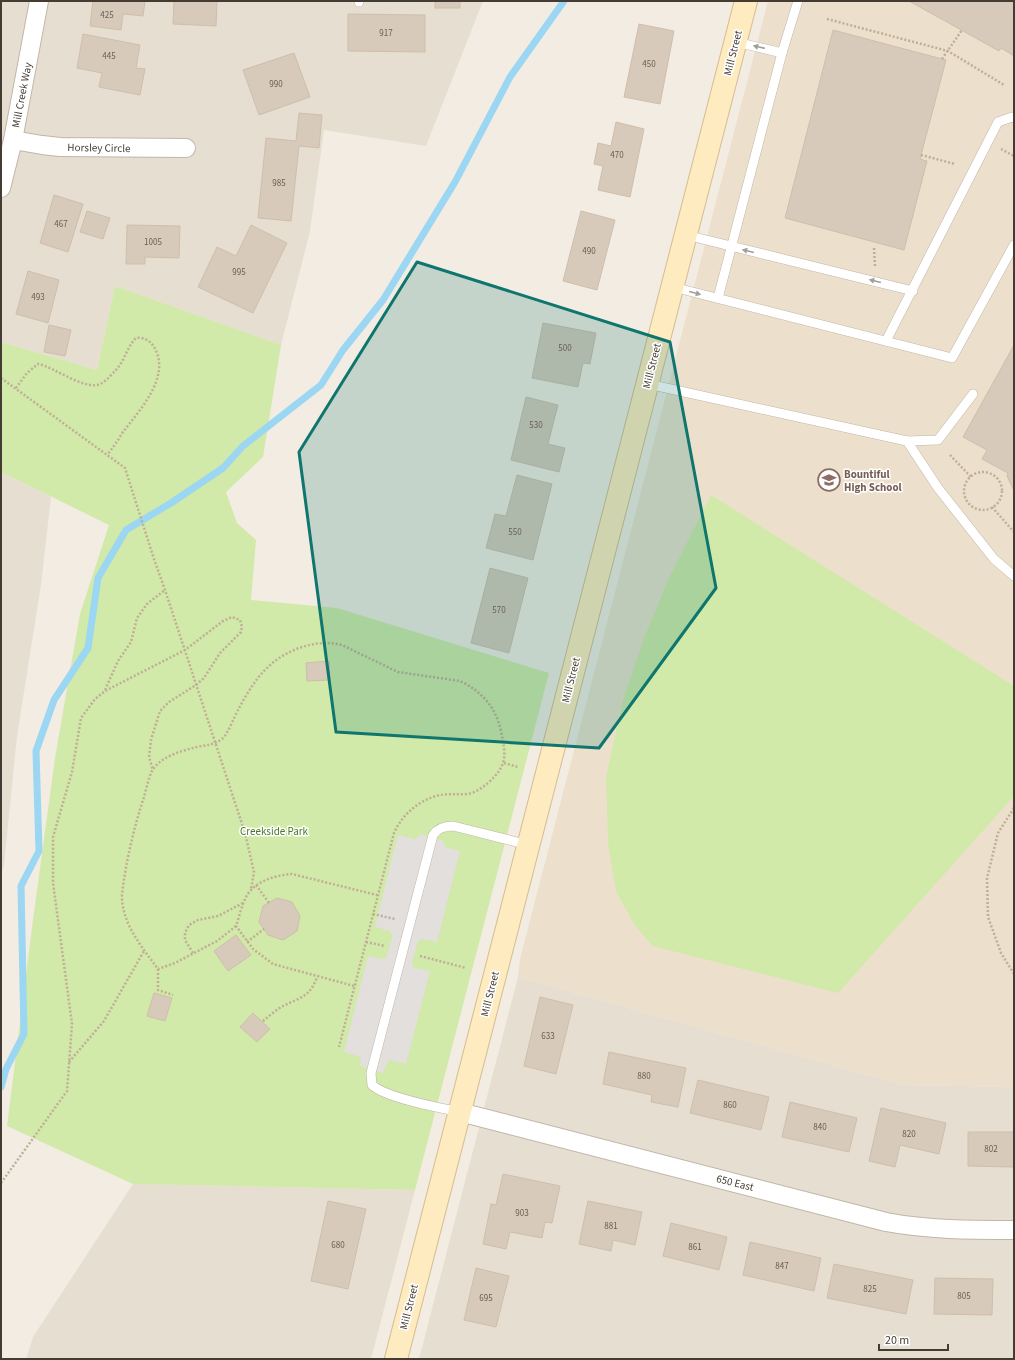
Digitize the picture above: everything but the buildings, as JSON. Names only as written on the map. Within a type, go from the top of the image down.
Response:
[{"type":"street","name":"Mill Creek Way","points":[[1,188],[13,140],[39,1]]},
{"type":"street","name":"Mill Street","points":[[396,1359],[746,1]]},
{"type":"street","name":"Horsley Circle","points":[[13,140],[42,146],[60,147],[186,148]]},
{"type":"street","name":"650 East","points":[[460,1112],[886,1222],[930,1228],[1014,1230]]},
{"type":"lane","points":[[718,298],[782,53],[798,1]]},
{"type":"lane","points":[[736,42],[782,53]]},
{"type":"lane","points":[[886,341],[998,122],[1012,117],[1014,118]]},
{"type":"lane","points":[[686,235],[913,290]]},
{"type":"lane","points":[[673,287],[952,358],[1014,245]]},
{"type":"lane","points":[[648,384],[907,441],[938,440],[973,394]]},
{"type":"lane","points":[[907,441],[938,488],[994,559],[1014,576]]},
{"type":"lane","points":[[460,1112],[430,1106],[382,1092],[372,1085],[371,1073],[433,835],[441,828],[453,826],[529,846]]},
{"type":"path","points":[[827,19],[948,52],[1004,85]]},
{"type":"path","points":[[942,59],[962,30]]},
{"type":"path","points":[[921,155],[955,164]]},
{"type":"path","points":[[16,388],[27,373],[38,364],[44,365],[66,378],[78,382],[94,385],[101,384],[117,369],[126,356],[131,343],[136,338],[144,338],[149,341],[154,347],[158,357],[159,371],[154,387],[144,406],[107,455]]},
{"type":"path","points":[[1,378],[125,468],[185,650],[253,865],[254,872],[251,889],[244,902],[236,926],[217,941],[175,963],[158,969]]},
{"type":"path","points":[[950,455],[971,477]]},
{"type":"path","points":[[982,472],[994,476],[1001,486],[1000,498],[992,507],[986,510],[974,508],[966,499],[964,487],[967,481],[976,474],[982,472]]},
{"type":"path","points":[[992,507],[1014,532]]},
{"type":"path","points":[[104,691],[118,661],[131,642],[137,618],[147,604],[165,590]]},
{"type":"path","points":[[1,1183],[67,1091],[72,1024],[53,883],[53,837],[72,772],[81,718],[94,699],[104,691],[185,650],[223,621],[232,617],[240,620],[242,627],[241,632],[220,653],[204,678],[196,685],[169,702],[160,712],[151,740],[149,757],[153,770]]},
{"type":"path","points":[[173,995],[158,990],[158,969],[144,951],[130,927],[121,903],[124,875],[134,828],[153,770],[165,758],[197,747],[214,744],[224,738],[232,720],[252,686],[263,672],[271,664],[296,649],[309,645],[333,642],[352,648],[398,672],[452,678],[468,685],[485,698],[496,715],[503,738],[504,763],[496,776],[478,790],[466,794],[446,794],[434,797],[421,803],[402,818],[394,833],[339,1047]]},
{"type":"path","points":[[504,763],[518,767]]},
{"type":"path","points":[[1014,808],[998,833],[987,878],[988,917],[1001,953],[1014,974]]},
{"type":"path","points":[[251,889],[256,885],[278,876],[292,874],[377,895]]},
{"type":"path","points":[[256,885],[269,903]]},
{"type":"path","points":[[193,953],[185,940],[185,933],[192,922],[218,916],[244,902]]},
{"type":"path","points":[[373,914],[410,923]]},
{"type":"path","points":[[236,926],[247,942],[260,956],[273,964],[354,986]]},
{"type":"path","points":[[247,942],[264,929]]},
{"type":"path","points":[[366,942],[385,946]]},
{"type":"path","points":[[69,1063],[104,1021],[144,951]]},
{"type":"path","points":[[420,956],[466,968]]},
{"type":"path","points":[[263,1021],[282,1007],[304,996],[312,989],[317,976]]},
{"type":"highlighted area","points":[[417,262],[670,342],[716,588],[599,748],[336,732],[299,452]]},
{"type":"shaded area","points":[[1,1],[483,1],[426,146],[324,130],[310,231],[281,345],[115,286],[97,370],[1,342]]},
{"type":"shaded area","name":"Bountiful High School","points":[[768,1],[1014,1],[1014,1087],[903,1085],[518,977],[520,959]]},
{"type":"shaded area","points":[[1,472],[51,497],[41,585],[17,736],[4,865],[1,874]]},
{"type":"shaded area","points":[[420,834],[443,841],[445,847],[460,851],[437,942],[423,939],[419,940],[412,962],[412,965],[415,968],[430,971],[406,1064],[390,1060],[388,1061],[383,1073],[360,1066],[360,1057],[344,1052],[368,956],[381,959],[386,958],[392,938],[390,931],[375,927],[398,835],[415,839],[418,838]]},
{"type":"shaded area","points":[[518,977],[903,1085],[1014,1087],[1014,1359],[419,1359]]},
{"type":"shaded area","points":[[133,1184],[415,1190],[371,1359],[26,1359],[33,1337]]},
{"type":"green space","name":"Creekside Park","points":[[115,286],[281,345],[263,457],[226,492],[237,523],[256,540],[251,600],[337,608],[549,673],[415,1190],[133,1184],[7,1126],[55,758],[80,614],[109,525],[1,472],[1,342],[97,370]]},
{"type":"green space","points":[[711,495],[1014,686],[1014,796],[838,993],[653,946],[635,926],[616,891],[608,843],[606,777],[623,700],[644,638],[669,578]]},
{"type":"waterway","points":[[1,1087],[6,1069],[24,1034],[21,886],[39,851],[36,751],[54,700],[88,648],[98,578],[126,530],[171,503],[223,468],[243,446],[321,385],[343,350],[383,300],[455,182],[510,77],[564,1]]},
{"type":"place","name":"Bountiful High School","points":[[829,480]]}]
